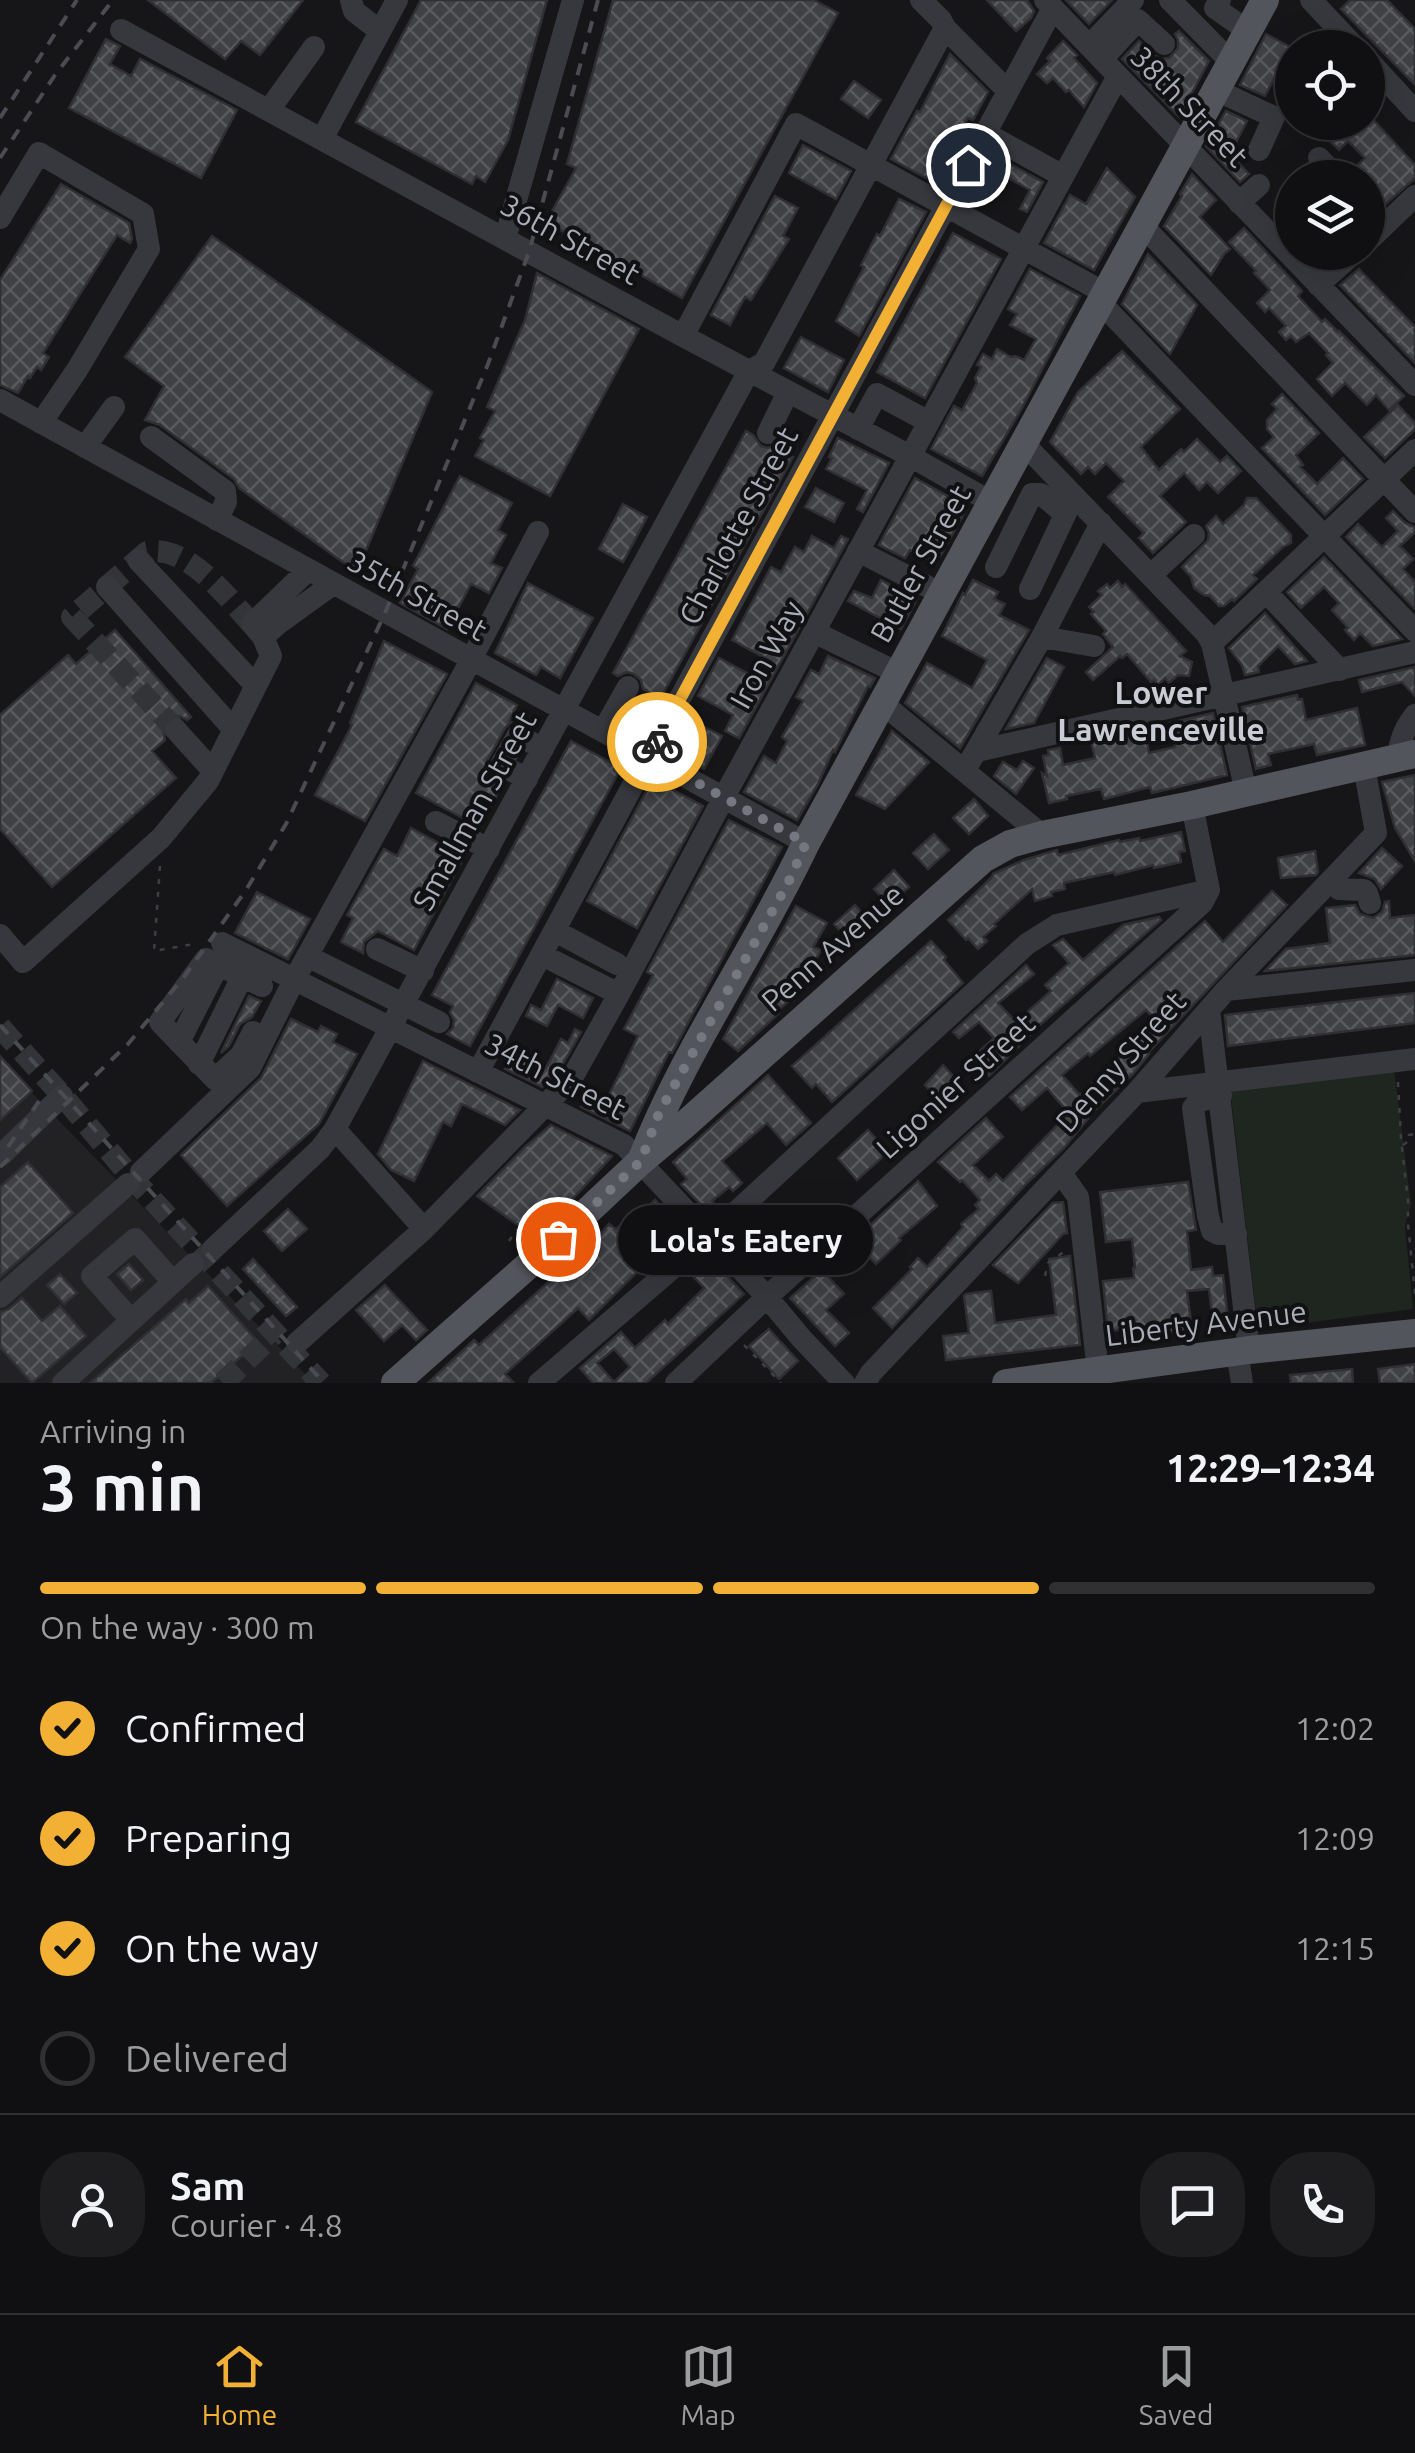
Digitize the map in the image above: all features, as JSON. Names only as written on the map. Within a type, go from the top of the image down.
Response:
[{"type":"main road","name":"Butler Street","points":[[641,1161],[659,1113],[788,883],[806,843],[1264,0]]},
{"type":"main road","name":"Penn Avenue","points":[[395,1383],[984,859],[1010,844],[1042,834],[1407,756]]},
{"type":"main road","name":"Liberty Avenue","points":[[1006,1383],[1415,1333]]},
{"type":"street","points":[[350,0],[354,11],[380,32]]},
{"type":"street","points":[[322,139],[397,0]]},
{"type":"street","points":[[506,239],[573,0]]},
{"type":"street","points":[[921,0],[1008,90]]},
{"type":"street","points":[[1103,61],[1133,0]]},
{"type":"street","points":[[1170,0],[1231,62]]},
{"type":"street","points":[[1220,0],[1215,8],[1248,30]]},
{"type":"street","points":[[1311,0],[1339,30]]},
{"type":"street","name":"38th Street","points":[[1049,4],[1415,386]]},
{"type":"street","name":"Charlotte Street","points":[[478,1072],[946,206],[1049,4]]},
{"type":"street","points":[[1103,61],[1138,20],[1164,44]]},
{"type":"street","name":"Smallman Street","points":[[213,1248],[320,1149],[335,1130],[422,971],[451,940],[489,849],[526,796],[543,749],[749,371],[764,364],[945,28]]},
{"type":"street","name":"36th Street","points":[[121,30],[992,502]]},
{"type":"street","points":[[269,110],[314,47]]},
{"type":"street","name":"Iron Way","points":[[297,1343],[424,1229],[572,1078],[1063,176],[1103,61]]},
{"type":"street","points":[[1385,78],[1415,110]]},
{"type":"street","points":[[1216,90],[1274,117],[1259,150]]},
{"type":"street","points":[[683,336],[796,124],[1023,248],[1103,297],[1415,631]]},
{"type":"street","points":[[985,133],[1063,176]]},
{"type":"street","points":[[0,218],[39,153],[143,214],[148,249],[41,423]]},
{"type":"street","points":[[1240,203],[1260,185]]},
{"type":"street","points":[[1385,224],[1415,196]]},
{"type":"street","points":[[1142,225],[1415,512]]},
{"type":"street","points":[[1318,285],[1335,270]]},
{"type":"street","points":[[768,433],[788,392]]},
{"type":"street","points":[[858,429],[877,394],[928,422]]},
{"type":"street","name":"35th Street","points":[[0,400],[806,843]]},
{"type":"street","points":[[85,447],[114,407]]},
{"type":"street","points":[[151,438],[225,491],[227,497],[217,520]]},
{"type":"street","points":[[1024,443],[1070,504]]},
{"type":"street","points":[[1212,643],[1415,450]]},
{"type":"street","points":[[996,567],[1032,494],[1070,504],[1101,523],[1212,643],[1246,792]]},
{"type":"street","points":[[1030,589],[1070,504]]},
{"type":"street","points":[[971,760],[1042,637],[1101,523]]},
{"type":"street","points":[[200,1064],[270,979],[307,956],[538,532]]},
{"type":"street","points":[[1151,575],[1194,536]]},
{"type":"street","points":[[657,539],[680,552]]},
{"type":"street","points":[[858,551],[942,594]]},
{"type":"street","points":[[138,560],[256,686]]},
{"type":"street","points":[[258,630],[308,570]]},
{"type":"street","points":[[258,630],[279,622],[333,584]]},
{"type":"street","points":[[107,587],[234,730]]},
{"type":"street","points":[[1266,592],[1340,670]]},
{"type":"street","points":[[0,935],[23,962],[157,842],[208,781],[271,656],[258,630]]},
{"type":"street","points":[[814,632],[898,674]]},
{"type":"street","points":[[1042,637],[1094,646]]},
{"type":"street","points":[[971,760],[1415,652]]},
{"type":"street","points":[[603,731],[628,688]]},
{"type":"street","points":[[882,703],[971,760],[1042,834]]},
{"type":"street","points":[[1407,756],[1400,741],[1415,715]]},
{"type":"street","points":[[176,730],[213,772]]},
{"type":"street","name":"Denny Street","points":[[866,1383],[871,1373],[1137,1092],[1226,990],[1337,892],[1376,833],[1364,766]]},
{"type":"street","points":[[539,1383],[710,1236],[1027,944],[1058,925],[1209,890],[1192,805]]},
{"type":"street","points":[[436,822],[489,849]]},
{"type":"street","name":"Ligonier Street","points":[[676,1383],[1202,903],[1209,890]]},
{"type":"street","points":[[1337,892],[1364,890],[1370,903]]},
{"type":"street","points":[[554,930],[618,964]]},
{"type":"street","points":[[377,950],[422,971]]},
{"type":"street","points":[[223,953],[270,979],[241,1055],[214,1080],[179,1042],[223,953]]},
{"type":"street","name":"34th Street","points":[[223,953],[270,979],[391,1029],[624,1145],[844,1383]]},
{"type":"street","points":[[542,954],[620,994]]},
{"type":"street","points":[[307,956],[438,1022]]},
{"type":"street","points":[[1226,990],[1415,970]]},
{"type":"street","points":[[0,1297],[250,1068],[270,979]]},
{"type":"street","points":[[1209,1010],[1236,1234],[1244,1351],[1242,1383]]},
{"type":"street","points":[[1137,1092],[1220,1090],[1406,1064]]},
{"type":"street","points":[[0,1156],[62,1096]]},
{"type":"street","points":[[335,1130],[424,1229]]},
{"type":"street","points":[[1061,1173],[1078,1198],[1098,1371]]},
{"type":"street","points":[[132,1320],[92,1276],[135,1239],[173,1282]]},
{"type":"street","points":[[62,1383],[193,1264]]},
{"type":"path","points":[[157,842],[161,849],[154,951],[188,943],[223,953]]},
{"type":"path","points":[[1406,1064],[1402,1146],[1415,1294]]},
{"type":"path","points":[[1402,1146],[1410,1140],[1409,1135],[1415,1134]]},
{"type":"path","points":[[508,1242],[517,1229]]},
{"type":"path","points":[[1046,1276],[1048,1263],[1073,1245],[1083,1244]]},
{"type":"path","points":[[743,1344],[780,1383]]},
{"type":"shaded area","points":[[0,1060],[314,1383],[0,1383]]},
{"type":"shaded area","points":[[1394,1069],[1411,1204],[1405,1226],[1413,1309],[1258,1329],[1230,1088]]},
{"type":"building","points":[[148,0],[303,0],[260,55],[241,41],[225,59]]},
{"type":"building","points":[[421,0],[547,0],[508,140],[485,182],[476,176],[472,184],[356,122]]},
{"type":"building","points":[[613,0],[814,0],[838,13],[682,298],[546,222],[576,168],[567,164]]},
{"type":"building","points":[[987,0],[1027,0],[1034,11],[1016,31]]},
{"type":"building","points":[[1066,0],[1112,0],[1089,24]]},
{"type":"building","points":[[1350,0],[1387,0],[1415,29],[1415,85],[1385,54],[1385,30],[1361,30],[1341,9]]},
{"type":"building","points":[[1179,31],[1209,61],[1179,117],[1122,59],[1139,41],[1155,56],[1169,58],[1178,48],[1175,34]]},
{"type":"building","points":[[1266,34],[1275,39],[1275,77],[1265,96],[1240,85]]},
{"type":"building","points":[[106,39],[120,46],[110,64],[131,76],[140,59],[237,110],[201,178],[69,108]]},
{"type":"building","points":[[1063,41],[1097,83],[1084,107],[1053,78],[1047,83],[1037,74]]},
{"type":"building","points":[[950,54],[988,92],[973,120],[968,118],[934,182],[891,159]]},
{"type":"building","points":[[854,81],[881,100],[868,118],[841,99]]},
{"type":"building","points":[[1226,111],[1247,121],[1230,154],[1249,174],[1240,182],[1206,146]]},
{"type":"building","points":[[1385,132],[1415,165],[1415,178],[1385,204],[1385,160],[1363,160],[1348,141],[1339,150],[1329,140],[1385,140]]},
{"type":"building","points":[[803,145],[851,171],[836,199],[789,173]]},
{"type":"building","points":[[993,155],[1043,182],[1027,212],[1020,209],[1030,190],[987,166]]},
{"type":"building","points":[[1107,168],[1135,197],[1094,270],[1044,243],[1070,195],[1086,204]]},
{"type":"building","points":[[1192,174],[1216,200],[1200,217],[1230,249],[1211,275],[1164,226]]},
{"type":"building","points":[[61,184],[129,223],[132,239],[130,243],[117,235],[43,353],[49,357],[41,370],[37,367],[28,376],[18,393],[0,385],[0,280]]},
{"type":"building","points":[[775,196],[798,208],[783,236],[789,239],[751,300],[745,297],[730,325],[711,315]]},
{"type":"building","points":[[899,199],[926,212],[859,336],[836,321],[877,234],[880,236]]},
{"type":"building","points":[[1244,228],[1275,262],[1275,270],[1283,270],[1302,291],[1298,296],[1322,322],[1325,319],[1339,331],[1404,396],[1389,410],[1376,395],[1367,405],[1345,383],[1332,396],[1317,379],[1333,363],[1328,353],[1309,333],[1296,342],[1291,336],[1286,340],[1279,332],[1286,326],[1269,308],[1265,312],[1257,303],[1270,290],[1229,242]]},
{"type":"building","points":[[953,233],[1001,259],[925,398],[877,372]]},
{"type":"building","points":[[212,236],[432,392],[357,572],[239,488],[234,479],[160,425],[145,420],[164,386],[125,357]]},
{"type":"building","points":[[1148,254],[1197,305],[1170,354],[1122,304]]},
{"type":"building","points":[[1030,269],[1080,296],[982,476],[931,449],[954,406],[962,410],[977,383],[975,378],[981,367],[977,365],[983,354],[992,359],[997,349],[1024,360],[1036,339],[1010,325],[1017,314],[1008,309]]},
{"type":"building","points":[[1360,270],[1415,327],[1415,363],[1340,285]]},
{"type":"building","points":[[537,273],[639,329],[550,496],[475,456],[495,411],[487,407],[525,320]]},
{"type":"building","points":[[801,337],[844,360],[828,392],[784,368]]},
{"type":"building","points":[[1122,351],[1180,409],[1141,447],[1159,470],[1197,439],[1220,462],[1227,456],[1241,471],[1218,493],[1207,482],[1199,490],[1184,473],[1160,496],[1186,522],[1153,553],[1139,538],[1144,533],[1108,497],[1124,481],[1106,463],[1095,474],[1088,467],[1081,474],[1050,442],[1078,392]]},
{"type":"building","points":[[1282,394],[1319,433],[1296,455],[1303,465],[1300,467],[1317,484],[1343,458],[1363,479],[1325,515],[1262,448],[1274,437],[1267,429],[1267,420],[1277,409],[1272,404]]},
{"type":"building","points":[[1398,405],[1415,423],[1415,429],[1385,458],[1364,437]]},
{"type":"building","points":[[746,431],[761,446],[774,446],[793,457],[660,699],[643,689],[634,674],[613,673]]},
{"type":"building","points":[[838,438],[889,463],[863,512],[857,509],[867,490],[826,469]]},
{"type":"building","points":[[460,476],[512,503],[498,530],[506,535],[491,563],[502,568],[489,593],[471,584],[447,629],[400,603],[418,569],[413,566]]},
{"type":"building","points":[[915,478],[964,505],[966,510],[936,564],[910,550],[905,558],[879,545]]},
{"type":"building","points":[[816,488],[844,503],[834,522],[805,507]]},
{"type":"building","points":[[1247,498],[1256,498],[1291,535],[1291,543],[1253,575],[1257,579],[1234,601],[1219,606],[1194,588],[1182,567],[1208,540],[1206,526],[1216,516],[1223,524]]},
{"type":"building","points":[[623,504],[647,517],[623,562],[599,549]]},
{"type":"building","points":[[1393,511],[1415,527],[1415,532],[1400,546],[1413,559],[1403,569],[1415,582],[1415,609],[1346,537],[1358,524],[1382,547],[1398,531],[1386,518]]},
{"type":"building","points":[[812,536],[834,548],[841,536],[848,539],[739,738],[725,731],[733,715],[698,696],[719,658],[760,680],[771,661],[732,640],[771,567],[781,572],[795,547],[804,552]]},
{"type":"building","points":[[1324,557],[1402,639],[1373,646],[1360,633],[1354,640],[1332,610],[1339,603],[1324,587],[1301,608],[1287,592]]},
{"type":"building","points":[[881,580],[917,599],[901,629],[848,601],[854,591],[872,598]]},
{"type":"building","points":[[973,580],[998,592],[994,599],[1005,604],[999,615],[1029,630],[960,748],[905,703],[927,663],[972,688],[987,660],[942,636]]},
{"type":"building","points":[[1118,581],[1186,651],[1180,656],[1192,662],[1189,676],[1178,675],[1169,683],[1165,678],[1158,685],[1127,654],[1093,680],[1086,672],[1113,647],[1089,607],[1102,595],[1098,591]]},
{"type":"building","points":[[528,583],[593,618],[560,678],[541,667],[536,675],[495,653]]},
{"type":"building","points":[[1265,613],[1307,661],[1295,664],[1278,646],[1258,666],[1259,672],[1245,675],[1229,648]]},
{"type":"building","points":[[115,630],[191,717],[167,718],[162,726],[165,740],[152,751],[176,778],[52,887],[0,829],[0,715],[68,655],[76,664]]},
{"type":"building","points":[[384,641],[447,674],[365,821],[315,795],[352,725]]},
{"type":"building","points":[[828,656],[875,678],[797,820],[744,792],[764,756],[776,763],[787,741],[782,737],[803,701],[796,697],[811,670],[819,674]]},
{"type":"building","points":[[1047,658],[1064,667],[1034,723],[1006,729]]},
{"type":"building","points":[[1415,667],[1415,696],[1402,682],[1362,692],[1359,680]]},
{"type":"building","points":[[476,683],[517,705],[488,759],[489,774],[503,783],[480,827],[416,793]]},
{"type":"building","points":[[1297,695],[1298,700],[1302,699],[1306,720],[1357,708],[1365,745],[1317,755],[1314,744],[1268,754],[1271,765],[1256,769],[1242,707]]},
{"type":"building","points":[[1213,713],[1227,775],[1152,793],[1150,787],[1104,799],[1101,789],[1049,803],[1042,773],[1047,776],[1043,756],[1049,755],[1048,750],[1060,748],[1063,765],[1095,758],[1091,741],[1138,730],[1149,753],[1175,747],[1170,723]]},
{"type":"building","points":[[699,724],[722,736],[704,769],[680,756]]},
{"type":"building","points":[[892,731],[929,762],[885,809],[856,795]]},
{"type":"building","points":[[571,741],[621,768],[470,1046],[447,1034],[453,1028],[453,1006],[432,995]]},
{"type":"building","points":[[1023,761],[1034,768],[1016,794],[994,776],[1003,762],[1017,770]]},
{"type":"building","points":[[1415,775],[1415,861],[1395,828],[1382,782]]},
{"type":"building","points":[[653,779],[703,806],[637,928],[587,901]]},
{"type":"building","points":[[974,799],[988,816],[969,834],[953,818]]},
{"type":"building","points":[[729,820],[782,847],[630,1131],[581,1107],[585,1098],[603,1107],[638,1036],[624,1029],[653,975],[647,972]]},
{"type":"building","points":[[411,828],[464,857],[414,950],[378,931],[364,942],[363,953],[341,942],[353,918],[347,915],[384,849],[397,856]]},
{"type":"building","points":[[1181,832],[1185,851],[1179,852],[1181,862],[1064,883],[1065,889],[1035,901],[1032,889],[994,924],[983,937],[987,941],[978,949],[948,920],[993,874],[1024,860],[1057,850],[1058,855],[1119,840],[1140,841]]},
{"type":"building","points":[[934,834],[949,850],[928,869],[913,853]]},
{"type":"building","points":[[1382,848],[1402,866],[1381,889],[1375,879],[1359,873]]},
{"type":"building","points":[[1315,851],[1316,875],[1281,878],[1278,858]]},
{"type":"building","points":[[894,870],[909,887],[889,905],[874,889]]},
{"type":"building","points":[[1272,891],[1287,905],[892,1328],[873,1308],[918,1258],[927,1267],[963,1227],[961,1224],[979,1209],[975,1205],[980,1200],[938,1162],[986,1118],[1003,1137],[973,1165],[989,1181],[996,1174],[1003,1181],[1067,1115],[1047,1088],[1022,1110],[1010,1097],[1205,921],[1223,942]],"holes":[[[1146,1010],[1157,1022],[1080,1095],[1062,1075]]]},
{"type":"building","points":[[257,892],[310,919],[288,959],[235,933]]},
{"type":"building","points":[[1389,901],[1390,918],[1415,915],[1415,955],[1265,971],[1286,949],[1330,943],[1326,908],[1355,905],[1360,914],[1373,918]]},
{"type":"building","points":[[855,905],[870,922],[850,941],[834,924]]},
{"type":"building","points":[[796,906],[827,923],[813,947],[821,950],[794,1000],[777,1011],[738,1051],[723,1039]]},
{"type":"building","points":[[1159,917],[1161,920],[1041,1024],[989,1076],[972,1058],[994,1038],[979,1022],[959,1038],[953,1032],[1026,965],[1034,974],[998,1003],[1016,1022],[1051,991],[1045,985],[1069,963],[1053,945],[1063,939],[1083,960],[1123,925]]},
{"type":"building","points":[[931,941],[963,983],[832,1102],[816,1084],[812,1088],[792,1066]]},
{"type":"building","points":[[557,979],[593,998],[583,1018],[558,1005],[547,1026],[526,1016],[531,1005],[541,1010]]},
{"type":"building","points":[[1415,993],[1415,1023],[1228,1046],[1225,1015]]},
{"type":"building","points":[[249,996],[261,1001],[221,1053]]},
{"type":"building","points":[[291,1019],[318,1032],[321,1026],[337,1034],[333,1042],[357,1054],[319,1124],[227,1206],[181,1155],[261,1078]]},
{"type":"building","points":[[575,1029],[581,1032],[560,1069],[542,1087],[505,1069],[514,1052],[546,1068],[561,1039],[568,1043]]},
{"type":"building","points":[[0,1056],[32,1091],[0,1120]]},
{"type":"building","points":[[423,1061],[520,1110],[505,1125],[462,1104],[451,1126],[443,1122],[414,1181],[391,1170],[378,1154]]},
{"type":"building","points":[[943,1065],[966,1090],[946,1108],[925,1085]]},
{"type":"building","points":[[768,1075],[811,1123],[786,1145],[767,1123],[722,1161],[742,1183],[733,1191],[729,1187],[712,1201],[718,1208],[711,1215],[681,1184],[687,1179],[673,1162]]},
{"type":"building","points":[[551,1125],[612,1156],[567,1205],[554,1210],[532,1235],[477,1196]]},
{"type":"building","points":[[868,1130],[888,1152],[857,1180],[838,1158]]},
{"type":"building","points":[[28,1162],[73,1213],[0,1277],[0,1187]]},
{"type":"building","points":[[918,1181],[937,1206],[876,1264],[854,1240]]},
{"type":"building","points":[[1188,1182],[1196,1230],[1187,1231],[1191,1270],[1212,1267],[1213,1276],[1223,1275],[1228,1320],[1213,1322],[1209,1289],[1187,1291],[1192,1330],[1144,1335],[1143,1327],[1108,1331],[1103,1281],[1134,1278],[1135,1268],[1132,1239],[1106,1242],[1100,1192]]},
{"type":"building","points":[[655,1200],[679,1226],[651,1254],[658,1261],[644,1273],[640,1269],[589,1320],[578,1308],[505,1374],[514,1383],[428,1383],[474,1340],[479,1345],[609,1224],[616,1229],[624,1223],[627,1226]]},
{"type":"building","points":[[1063,1202],[1067,1233],[1018,1283],[993,1265],[1053,1203]]},
{"type":"building","points":[[288,1209],[307,1229],[282,1251],[264,1231]]},
{"type":"building","points":[[1070,1256],[1080,1345],[946,1360],[943,1336],[969,1333],[966,1294],[991,1291],[995,1323],[1056,1315],[1049,1259]]},
{"type":"building","points":[[709,1257],[744,1294],[646,1383],[593,1383],[580,1368],[621,1332],[635,1348],[665,1320],[668,1324],[704,1288],[690,1273]],"holes":[[[614,1349],[630,1367],[614,1382],[597,1363]]]},
{"type":"building","points":[[253,1259],[297,1307],[286,1316],[243,1269]]},
{"type":"building","points":[[129,1264],[143,1280],[131,1290],[117,1274]]},
{"type":"building","points":[[822,1270],[844,1294],[826,1310],[849,1333],[835,1346],[790,1298]]},
{"type":"building","points":[[60,1274],[77,1293],[64,1304],[47,1285]]},
{"type":"building","points":[[385,1285],[427,1330],[416,1340],[402,1325],[384,1341],[356,1310]]},
{"type":"building","points":[[208,1286],[258,1342],[211,1383],[90,1383],[186,1299],[189,1303]]},
{"type":"building","points":[[22,1298],[42,1321],[60,1306],[86,1336],[32,1383],[0,1347],[0,1312]]},
{"type":"building","points":[[769,1329],[798,1361],[779,1379],[749,1346]]},
{"type":"building","points":[[1415,1364],[1415,1383],[1380,1383],[1378,1369]]},
{"type":"building","points":[[1352,1369],[1353,1383],[1291,1383],[1290,1375]]},
{"type":"tunnel","points":[[176,730],[72,617],[147,552],[162,552],[177,556],[205,575],[252,624]]},
{"type":"tunnel","points":[[0,1027],[133,1179],[321,1383]]},
{"type":"tunnel","points":[[223,1383],[274,1334]]},
{"type":"railway","points":[[0,118],[77,0]]},
{"type":"railway","points":[[0,158],[55,75],[113,0]]},
{"type":"railway","points":[[0,1167],[128,1044],[184,977],[246,890],[286,824],[385,613],[488,364],[529,252],[598,0]]},
{"type":"railway","points":[[0,1025],[324,1383]]},
{"type":"railway","points":[[8,1147],[39,1101]]},
{"type":"way so far","points":[[558,1239],[641,1161],[659,1113],[788,883],[806,843],[649,756],[657,742]]},
{"type":"place","name":"Lola's Eatery","points":[[558,1239]]},
{"type":"district","name":"Lower Lawrenceville","points":[[1161,712]]},
{"type":"route","points":[[657,742],[968,165]]}]
